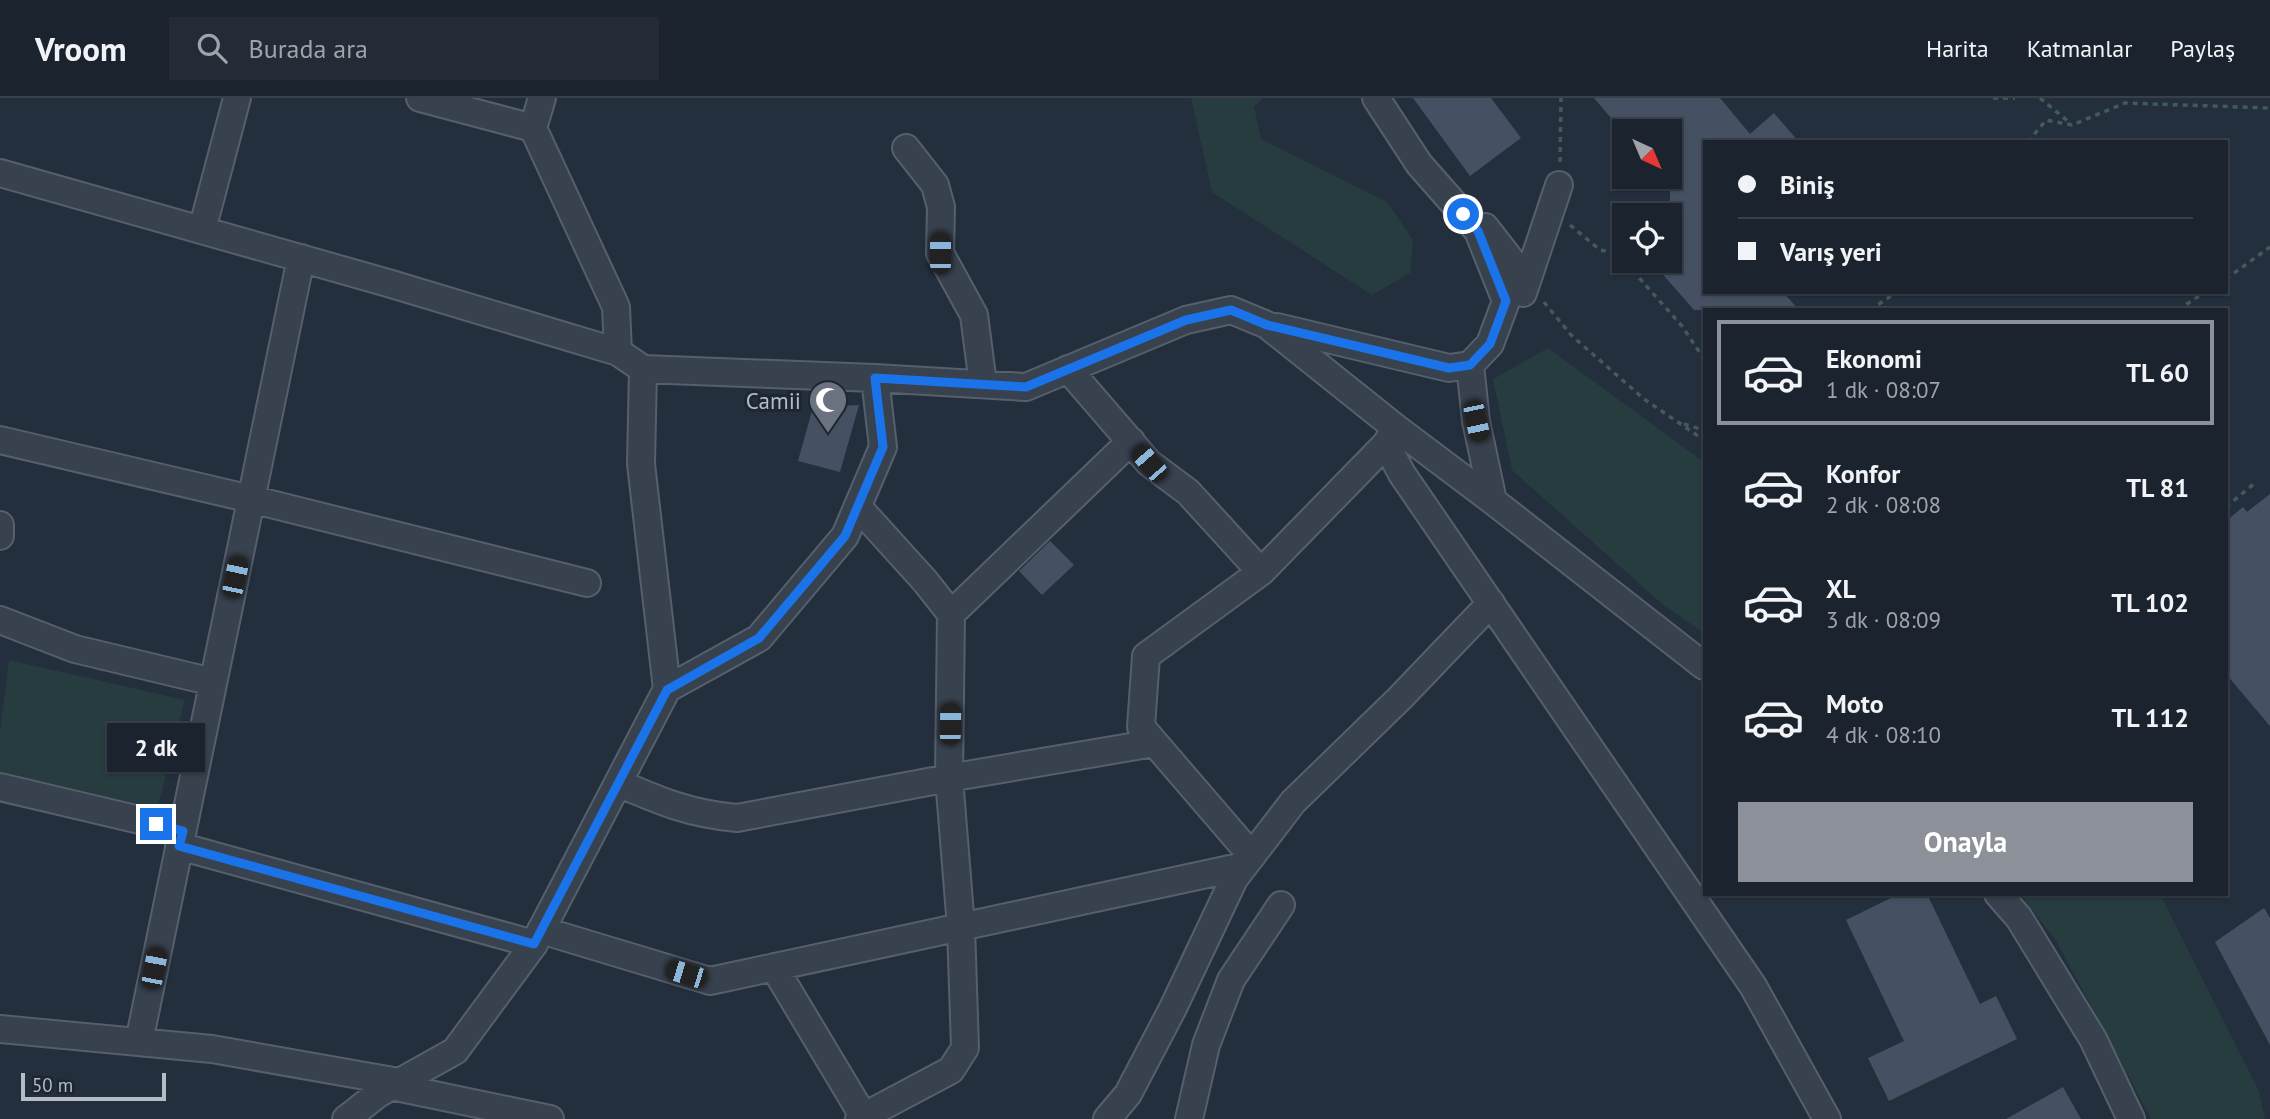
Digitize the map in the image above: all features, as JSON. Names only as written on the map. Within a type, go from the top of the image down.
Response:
[{"type":"street","points":[[202,230],[237,98]]},
{"type":"street","points":[[420,98],[533,128]]},
{"type":"street","points":[[542,98],[533,128],[616,307],[618,352]]},
{"type":"street","points":[[0,173],[618,352],[643,369],[1026,387],[1186,320],[1231,310],[1267,325],[1449,368],[1470,365],[1490,344],[1506,301],[1478,231],[1419,164],[1376,98]]},
{"type":"street","points":[[906,148],[935,185],[941,207],[940,253],[974,315],[983,384]]},
{"type":"street","points":[[1419,164],[1460,195],[1527,281]]},
{"type":"street","points":[[1500,317],[1516,306],[1555,198]]},
{"type":"street","points":[[139,1042],[301,258]]},
{"type":"street","points":[[1267,325],[1391,436],[1493,501],[1703,665]]},
{"type":"street","points":[[1470,365],[1476,421],[1493,501]]},
{"type":"street","points":[[643,369],[641,464],[667,690]]},
{"type":"street","points":[[1068,369],[1149,463],[1188,492],[1261,572]]},
{"type":"street","points":[[346,1119],[378,1094],[455,1051],[537,937],[667,690],[759,638],[845,536],[883,447],[875,378]]},
{"type":"street","points":[[1248,861],[1141,727],[1146,656],[1261,572],[1391,436]]},
{"type":"street","points":[[1391,436],[1402,474],[1753,986],[1827,1119]]},
{"type":"street","points":[[0,440],[587,583]]},
{"type":"street","points":[[951,614],[1131,441]]},
{"type":"street","points":[[774,967],[863,1118],[951,1070],[965,1048],[961,927],[949,778],[951,614],[858,507]]},
{"type":"street","points":[[0,525],[0,536]]},
{"type":"street","points":[[1107,1119],[1128,1094],[1173,1008],[1234,879],[1293,802],[1400,698],[1490,603]]},
{"type":"street","points":[[0,620],[75,649],[213,682]]},
{"type":"street","points":[[618,783],[671,806],[705,815],[737,818],[1154,743]]},
{"type":"street","points":[[0,787],[537,937],[710,981],[1248,861]]},
{"type":"street","points":[[2000,896],[2019,918],[2093,1039],[2131,1119]]},
{"type":"street","points":[[1189,1119],[1206,1045],[1231,981],[1281,905]]},
{"type":"street","points":[[0,1029],[212,1049],[395,1084],[550,1119]]},
{"type":"street","points":[[1803,1119],[1810,1089]]},
{"type":"path","points":[[1561,98],[1555,198],[1600,250],[1617,253],[1682,326],[1703,358]]},
{"type":"path","points":[[1993,98],[2015,98]]},
{"type":"path","points":[[2040,98],[2072,125]]},
{"type":"path","points":[[2030,140],[2046,120],[2072,125],[2125,103],[2270,108]]},
{"type":"path","points":[[2228,278],[2270,247]]},
{"type":"path","points":[[1527,281],[1571,335],[1644,399],[1703,439]]},
{"type":"path","points":[[1873,308],[1894,294]]},
{"type":"path","points":[[2181,308],[2202,294]]},
{"type":"path","points":[[1679,422],[1703,430]]},
{"type":"path","points":[[2228,505],[2255,484]]},
{"type":"green space","points":[[1191,98],[1263,98],[1254,107],[1261,139],[1387,202],[1413,240],[1410,273],[1372,295],[1212,192]]},
{"type":"green space","points":[[1548,348],[1703,461],[1703,632],[1662,604],[1512,470],[1493,379]]},
{"type":"green space","points":[[9,660],[185,700],[156,814],[0,774],[0,732]]},
{"type":"green space","points":[[2022,896],[2161,896],[2259,1091],[2265,1119],[2151,1119],[2057,942]]},
{"type":"building","points":[[1413,98],[1491,98],[1521,138],[1470,176]]},
{"type":"building","points":[[1594,98],[1720,98],[1750,134],[1774,113],[1797,140],[1703,140],[1703,294],[1785,294],[1797,308],[1694,310],[1662,273],[1682,273],[1682,203],[1670,203],[1670,189],[1682,189],[1682,119],[1612,119]]},
{"type":"building","name":"Camii","points":[[859,405],[840,472],[798,461],[813,407]]},
{"type":"building","points":[[2270,494],[2270,726],[2228,676],[2228,519],[2243,507],[2247,512]]},
{"type":"building","points":[[1050,541],[1074,565],[1042,595],[1019,571]]},
{"type":"building","points":[[1895,896],[1928,896],[1980,1004],[1996,996],[2017,1039],[1889,1101],[1868,1058],[1904,1041],[1846,920]]},
{"type":"building","points":[[2264,908],[2270,918],[2270,1045],[2215,942]]},
{"type":"building","points":[[2063,1087],[2081,1119],[2006,1119]]},
{"type":"place","name":"Camii","points":[[828,434]]},
{"type":"route","points":[[156,824],[183,831],[179,846],[534,944],[667,690],[759,638],[845,536],[883,447],[875,378],[1026,387],[1186,320],[1231,310],[1267,325],[1361,348],[1449,368],[1470,365],[1490,344],[1506,301],[1478,231],[1463,214]]}]
